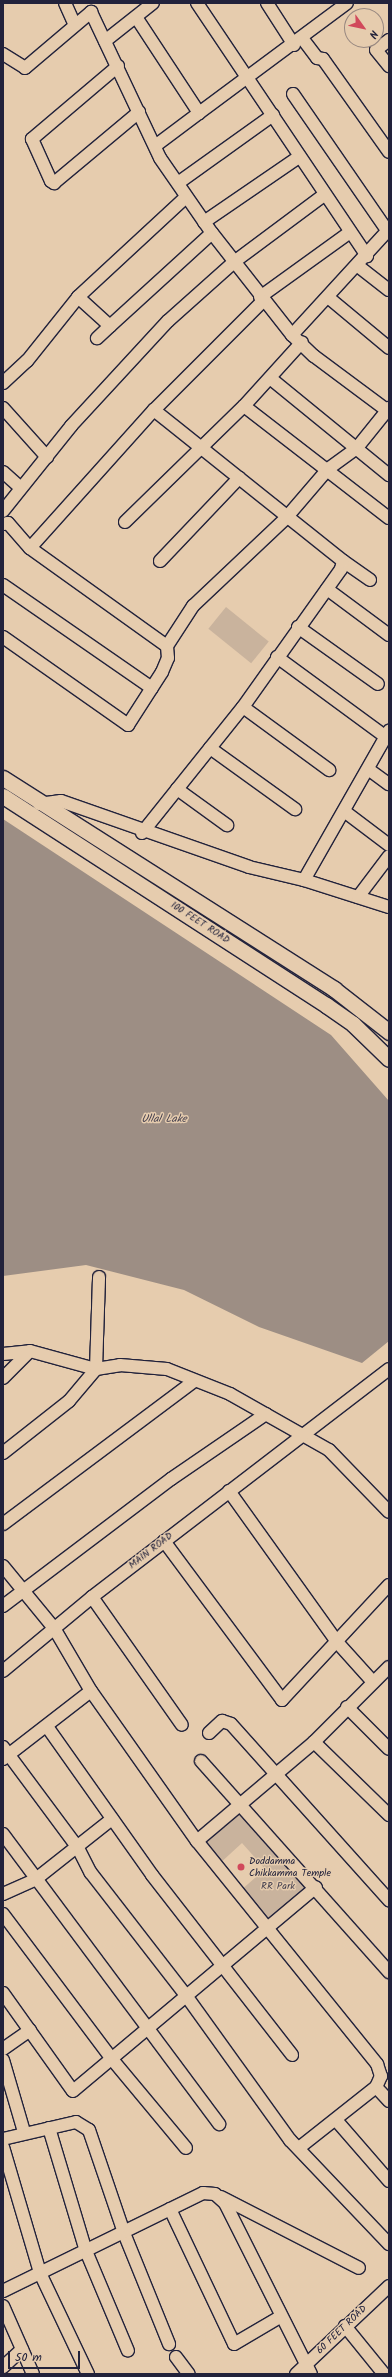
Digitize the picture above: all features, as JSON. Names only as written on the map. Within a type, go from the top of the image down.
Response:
[{"type":"main road","name":"100 FEET ROAD","points":[[3,778],[36,808],[353,1024],[389,1059]]},
{"type":"main road","name":"100 FEET ROAD","points":[[3,796],[36,808],[334,989],[389,1032]]},
{"type":"street","points":[[65,3],[75,25]]},
{"type":"street","points":[[105,41],[154,3]]},
{"type":"street","points":[[197,3],[273,115],[324,195],[367,256]]},
{"type":"street","points":[[267,3],[298,41],[317,58],[323,59],[389,152]]},
{"type":"street","points":[[154,146],[298,41],[332,7],[347,3]]},
{"type":"street","points":[[3,54],[25,68],[93,8],[105,41],[118,66],[154,146],[186,197],[212,233],[262,299],[297,339],[314,356],[388,410],[356,449],[328,469],[286,518],[193,606],[167,646],[168,658],[152,688],[128,725],[3,637]]},
{"type":"street","points":[[136,17],[199,113]]},
{"type":"street","points":[[389,40],[376,50],[389,66]]},
{"type":"street","points":[[118,66],[32,139],[51,181],[54,183],[139,112]]},
{"type":"street","points":[[125,522],[244,406],[270,378],[297,339],[329,298],[388,231],[293,94]]},
{"type":"street","points":[[178,183],[273,115]]},
{"type":"street","points":[[204,222],[299,157]]},
{"type":"street","points":[[3,511],[47,457],[168,322],[234,262],[324,195]]},
{"type":"street","points":[[3,383],[27,361],[78,297],[186,197]]},
{"type":"street","points":[[30,548],[154,410],[262,299],[350,232]]},
{"type":"street","points":[[97,338],[212,233]]},
{"type":"street","points":[[358,266],[389,290]]},
{"type":"street","points":[[78,297],[110,326]]},
{"type":"street","points":[[329,298],[389,348]]},
{"type":"street","points":[[270,378],[389,475]]},
{"type":"street","points":[[244,406],[328,469],[389,518]]},
{"type":"street","points":[[3,408],[47,457]]},
{"type":"street","points":[[154,410],[202,447],[286,518],[370,580]]},
{"type":"street","points":[[3,472],[21,488]]},
{"type":"street","points":[[160,560],[239,478]]},
{"type":"street","points":[[3,524],[8,523],[30,548],[167,646]]},
{"type":"street","points":[[142,833],[243,707],[298,627],[327,589],[343,561]]},
{"type":"street","points":[[3,585],[152,688]]},
{"type":"street","points":[[327,589],[389,635]]},
{"type":"street","points":[[298,627],[378,684]]},
{"type":"street","points":[[277,657],[388,734],[304,880]]},
{"type":"street","points":[[243,707],[329,770]]},
{"type":"street","points":[[210,748],[295,809]]},
{"type":"street","points":[[368,769],[389,784]]},
{"type":"street","points":[[177,789],[227,825]]},
{"type":"street","points":[[36,808],[67,803],[142,833],[249,867],[304,880],[389,907]]},
{"type":"street","points":[[344,811],[389,845]]},
{"type":"street","points":[[358,897],[389,856]]},
{"type":"street","points":[[3,1453],[69,1401],[96,1369],[99,1277]]},
{"type":"street","points":[[3,1378],[30,1351]]},
{"type":"street","points":[[3,1354],[30,1351],[96,1369],[120,1366],[167,1370],[192,1382],[230,1394],[329,1450],[389,1512]]},
{"type":"street","name":"MAIN ROAD","points":[[3,1671],[92,1597],[229,1491],[304,1437],[389,1369]]},
{"type":"street","points":[[3,1524],[192,1382]]},
{"type":"street","points":[[3,1606],[171,1479],[266,1414]]},
{"type":"street","points":[[229,1491],[337,1642],[374,1682]]},
{"type":"street","points":[[164,1541],[282,1700],[389,1585]]},
{"type":"street","points":[[3,1566],[54,1628],[91,1691],[197,1841],[265,1929],[385,2073],[376,2087],[300,2147]]},
{"type":"street","points":[[92,1597],[182,1725]]},
{"type":"street","points":[[197,1841],[278,1774],[314,1742],[374,1682],[387,1673]]},
{"type":"street","points":[[91,1691],[48,1728],[5,1753],[78,1848],[91,1873],[185,1994],[290,2140],[300,2147],[389,2244]]},
{"type":"street","points":[[348,1707],[389,1749]]},
{"type":"street","points":[[209,1733],[222,1721],[231,1724],[278,1774],[389,1900]]},
{"type":"street","points":[[48,1728],[112,1819],[292,2055]]},
{"type":"street","points":[[314,1742],[389,1815]]},
{"type":"street","points":[[201,1761],[242,1804],[316,1887],[389,1972]]},
{"type":"street","points":[[3,1894],[36,1879],[78,1848],[112,1819]]},
{"type":"street","points":[[3,1834],[146,2028],[219,2124]]},
{"type":"street","points":[[3,1993],[73,2091],[185,1994],[316,1887]]},
{"type":"street","points":[[3,1914],[111,2058],[186,2148]]},
{"type":"street","points":[[3,2050],[30,2030]]},
{"type":"street","points":[[3,2060],[24,2132]]},
{"type":"street","points":[[376,2087],[389,2101]]},
{"type":"street","points":[[336,2120],[389,2181]]},
{"type":"street","points":[[3,2139],[24,2132],[76,2122],[89,2130],[124,2233],[169,2344]]},
{"type":"street","points":[[49,2128],[86,2251],[128,2351]]},
{"type":"street","points":[[3,2146],[40,2273],[88,2374]]},
{"type":"street","points":[[3,2291],[203,2193],[215,2194],[359,2268]]},
{"type":"street","points":[[215,2194],[225,2203],[280,2317],[304,2371]]},
{"type":"street","points":[[170,2210],[234,2344],[280,2317]]},
{"type":"street","name":"60 FEET ROAD","points":[[304,2371],[345,2326],[389,2286]]},
{"type":"street","points":[[3,2306],[33,2374]]},
{"type":"street","points":[[345,2326],[384,2374]]},
{"type":"street","points":[[3,2367],[22,2349]]},
{"type":"street","points":[[176,2357],[189,2374]]},
{"type":"green space","points":[[226,607],[269,642],[251,663],[208,629]]},
{"type":"green space","name":"RR Park","points":[[242,1807],[311,1889],[268,1925],[240,1891],[265,1869],[242,1843],[218,1865],[200,1842]]},
{"type":"water","name":"Ullal Lake","points":[[3,819],[331,1035],[389,1101],[389,1341],[362,1363],[259,1327],[184,1290],[86,1265],[3,1276]]},
{"type":"place","name":"Doddamma Chikkamma Temple","points":[[241,1867]]}]
